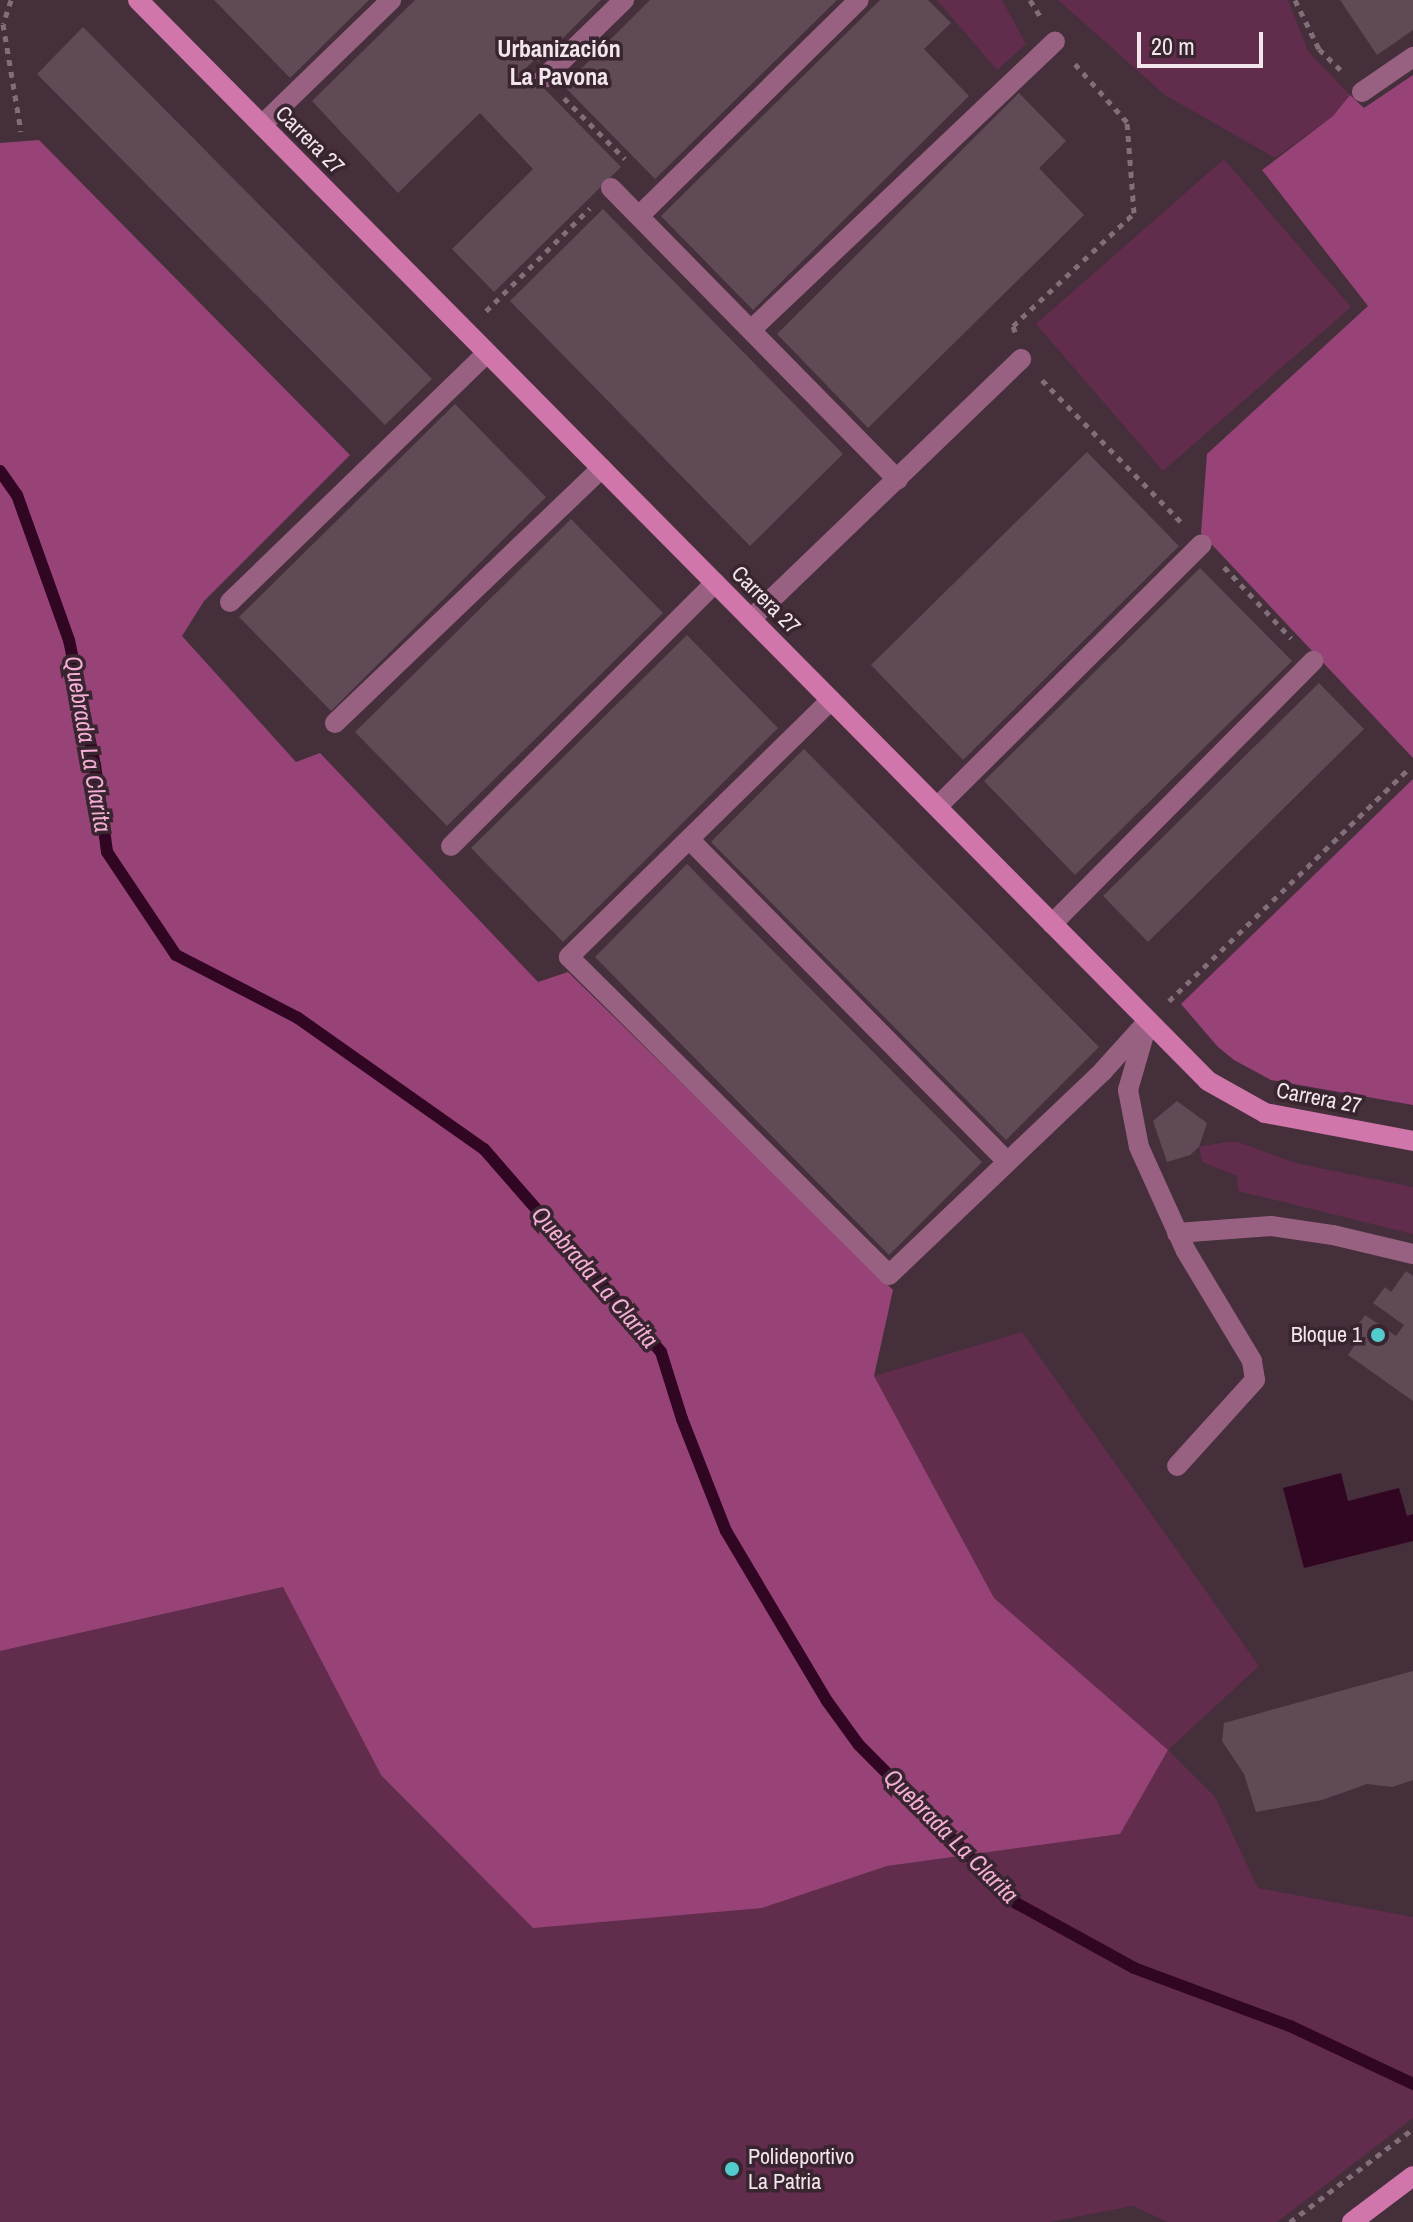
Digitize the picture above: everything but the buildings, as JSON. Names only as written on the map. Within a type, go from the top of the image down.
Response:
[{"type":"street","points":[[262,125],[391,0]]},
{"type":"street","points":[[544,78],[624,0]]},
{"type":"street","points":[[639,216],[859,0]]},
{"type":"street","name":"Carrera 27","points":[[149,4],[262,125],[1208,1081],[1265,1113],[1413,1141]]},
{"type":"street","points":[[751,330],[1055,42]]},
{"type":"street","points":[[1362,92],[1413,57]]},
{"type":"street","points":[[611,188],[898,480]]},
{"type":"street","points":[[230,602],[487,353]]},
{"type":"street","points":[[751,619],[1021,359]]},
{"type":"street","points":[[335,723],[602,468]]},
{"type":"street","points":[[937,807],[1202,544]]},
{"type":"street","points":[[451,846],[715,583]]},
{"type":"street","points":[[1052,924],[1313,661]]},
{"type":"street","points":[[831,700],[569,957],[889,1275],[1103,1071],[1148,1021]]},
{"type":"street","points":[[690,840],[1007,1162]]},
{"type":"street","points":[[1148,1021],[1128,1090],[1139,1147],[1177,1233],[1252,1361],[1255,1380],[1177,1466]]},
{"type":"street","points":[[1177,1233],[1271,1226],[1333,1235],[1413,1254]]},
{"type":"street","points":[[1352,2222],[1413,2176]]},
{"type":"path","points":[[11,0],[3,24],[21,131]]},
{"type":"path","points":[[1030,0],[1055,42],[1127,122],[1134,213],[1013,326],[1021,359],[1313,661]]},
{"type":"path","points":[[1295,0],[1319,49],[1362,92]]},
{"type":"path","points":[[544,78],[661,195]]},
{"type":"path","points":[[465,331],[611,188]]},
{"type":"path","points":[[1148,1021],[1407,770]]},
{"type":"path","points":[[1292,2220],[1413,2129]]},
{"type":"shaded area","points":[[937,0],[1002,0],[1026,44],[997,70]]},
{"type":"shaded area","points":[[1058,0],[1288,0],[1308,51],[1350,95],[1333,116],[1275,158],[1165,95]]},
{"type":"shaded area","points":[[1413,75],[1413,758],[1201,533],[1207,454],[1368,306],[1262,170],[1333,116],[1350,95],[1364,108]]},
{"type":"shaded area","points":[[39,140],[350,455],[204,601],[182,636],[296,762],[320,753],[538,982],[568,972],[893,1290],[874,1376],[994,1598],[1168,1750],[1120,1834],[887,1866],[762,1908],[533,1928],[381,1775],[283,1587],[0,1651],[0,143]]},
{"type":"shaded area","points":[[1224,159],[1351,307],[1163,471],[1036,324]]},
{"type":"shaded area","points":[[1413,779],[1413,1105],[1271,1080],[1234,1060],[1218,1047],[1181,1004]]},
{"type":"shaded area","points":[[1238,1142],[1295,1163],[1413,1187],[1413,1234],[1238,1191],[1237,1176],[1202,1162],[1199,1147]]},
{"type":"shaded area","points":[[1022,1332],[1259,1666],[1168,1750],[994,1598],[874,1376]]},
{"type":"shaded area","points":[[1341,1473],[1348,1501],[1399,1488],[1407,1516],[1413,1514],[1413,1541],[1304,1568],[1283,1488]]},
{"type":"shaded area","points":[[284,1587],[381,1775],[762,1908],[887,1866],[1119,1834],[1168,1750],[1215,1797],[1258,1888],[1413,1917],[1413,2118],[1277,2222],[1168,2222],[1133,2206],[1049,2222],[0,2222],[0,1651]]},
{"type":"waterway","name":"Quebrada La Clarita","points":[[0,471],[17,495],[69,640],[95,765],[107,852],[176,955],[298,1018],[484,1149],[661,1352],[682,1419],[726,1531],[827,1701],[859,1745],[1016,1903],[1134,1968],[1290,2026],[1413,2084]]},
{"type":"place","name":"Bloque 1","points":[[1378,1335]]},
{"type":"place","name":"Polideportivo La Patria","points":[[732,2169]]},
{"type":"district","name":"Urbanización La Pavona","points":[[559,63]]}]
